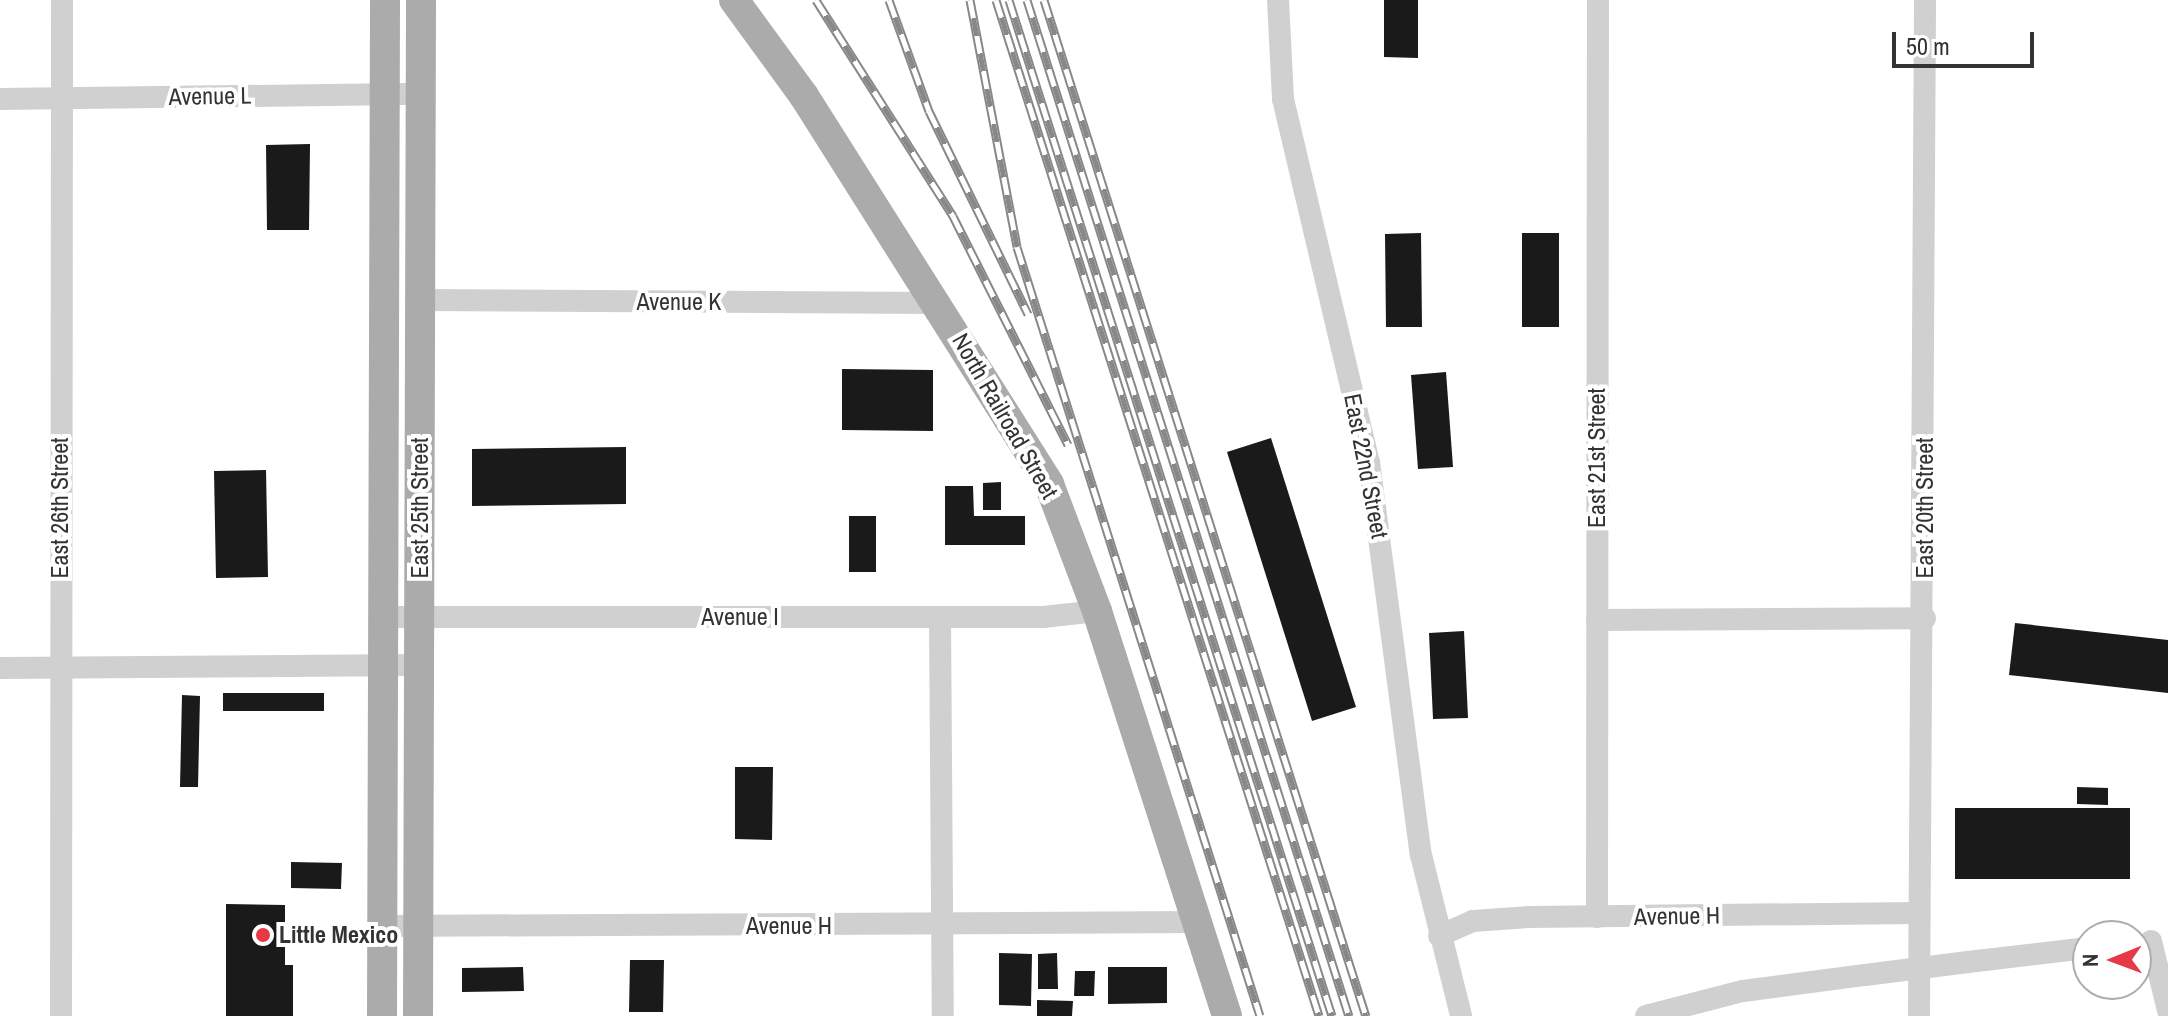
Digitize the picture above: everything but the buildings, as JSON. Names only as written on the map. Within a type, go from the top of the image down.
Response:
[{"type":"main road","name":"East 25th Street","points":[[382,1016],[385,0]]},
{"type":"main road","name":"East 25th Street","points":[[418,1016],[421,0]]},
{"type":"main road","name":"North Railroad Street","points":[[734,0],[804,96],[938,303],[1049,484],[1097,611],[1227,1016]]},
{"type":"street","name":"East 26th Street","points":[[61,1016],[59,98],[62,0]]},
{"type":"street","name":"East 22nd Street","points":[[1278,0],[1283,99],[1369,462],[1421,855],[1439,936]]},
{"type":"street","name":"East 21st Street","points":[[1597,917],[1598,0]]},
{"type":"street","name":"East 20th Street","points":[[1919,1016],[1918,913],[1925,618],[1925,0]]},
{"type":"street","name":"Avenue L","points":[[0,99],[421,94]]},
{"type":"street","name":"Avenue K","points":[[420,300],[938,303]]},
{"type":"street","name":"Avenue I","points":[[383,617],[1043,617],[1097,611]]},
{"type":"street","points":[[940,617],[943,1016]]},
{"type":"street","points":[[1597,620],[1925,618]]},
{"type":"street","points":[[0,668],[419,665]]},
{"type":"street","name":"Avenue H","points":[[1439,936],[1473,921],[1918,913]]},
{"type":"street","name":"Avenue H","points":[[382,926],[1197,922]]},
{"type":"street","points":[[1439,936],[1461,1016]]},
{"type":"street","points":[[2152,941],[2168,1011]]},
{"type":"street","points":[[1646,1016],[1743,991],[2072,950]]},
{"type":"railway","points":[[816,0],[953,216],[1068,445]]},
{"type":"railway","points":[[889,0],[929,111],[1028,314]]},
{"type":"railway","points":[[970,0],[1017,247],[1260,1016]]},
{"type":"railway","points":[[996,0],[1319,1016]]},
{"type":"railway","points":[[1009,0],[1332,1016]]},
{"type":"railway","points":[[1027,0],[1349,1016]]},
{"type":"railway","points":[[1044,0],[1366,1016]]},
{"type":"place","name":"Little Mexico","points":[[263,935]]}]
